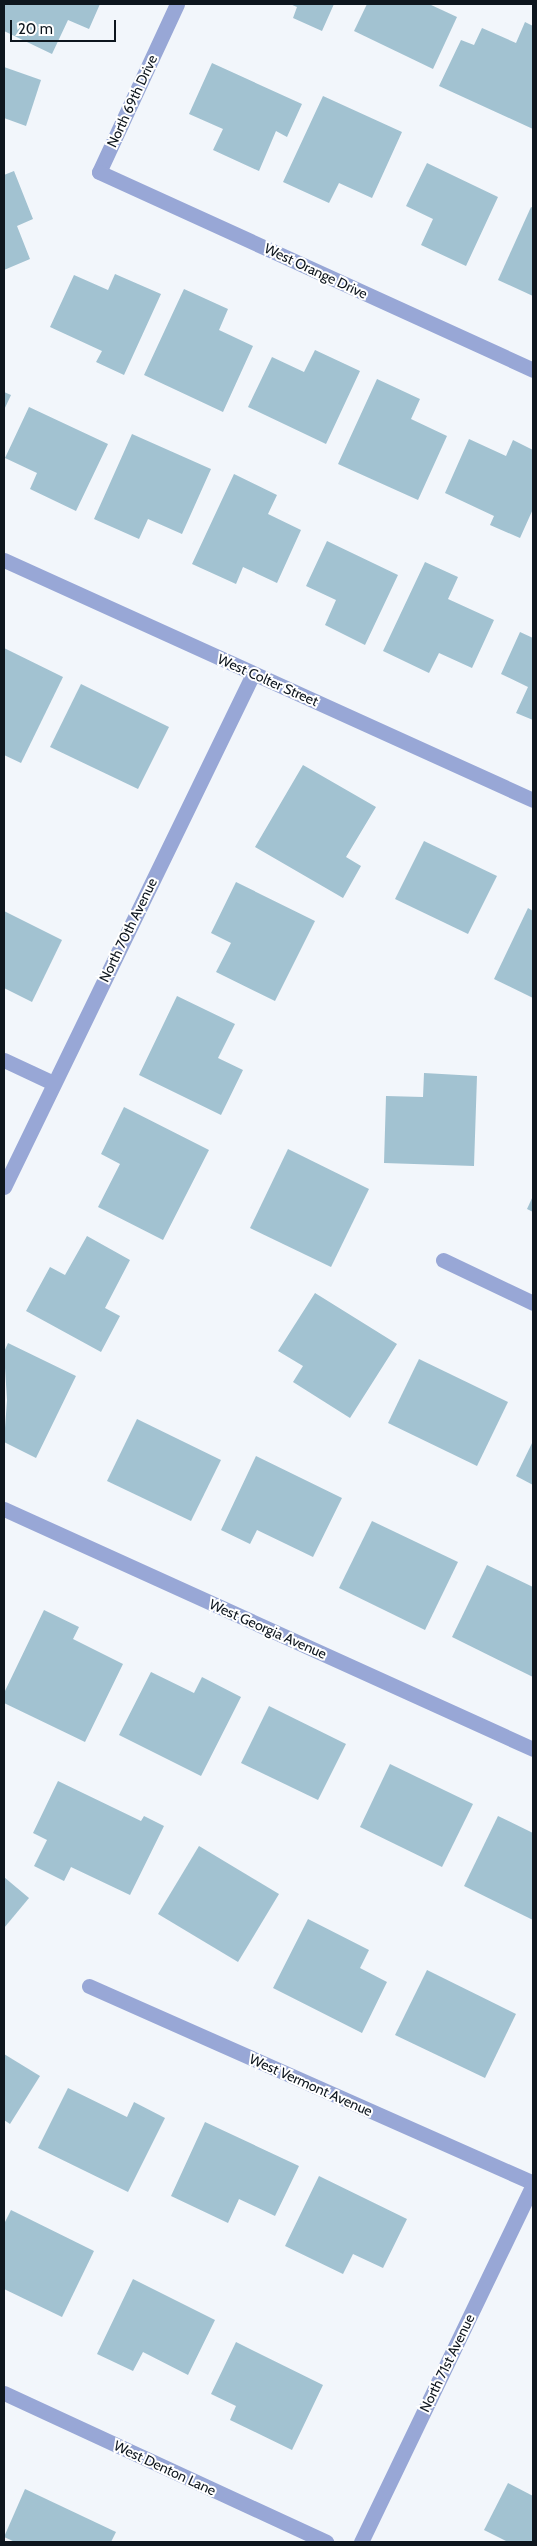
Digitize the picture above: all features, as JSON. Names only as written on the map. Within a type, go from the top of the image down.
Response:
[{"type":"street","name":"North 69th Drive","points":[[99,172],[177,4]]},
{"type":"street","name":"West Orange Drive","points":[[99,172],[533,370]]},
{"type":"street","name":"West Colter Street","points":[[4,560],[533,800]]},
{"type":"street","name":"North 70th Avenue","points":[[4,1187],[253,674]]},
{"type":"street","points":[[4,1060],[53,1083]]},
{"type":"street","points":[[443,1260],[533,1303]]},
{"type":"street","name":"West Georgia Avenue","points":[[4,1508],[533,1749]]},
{"type":"street","name":"West Vermont Avenue","points":[[89,1986],[533,2184]]},
{"type":"street","name":"North 71st Avenue","points":[[361,2542],[533,2184]]},
{"type":"street","name":"West Denton Lane","points":[[4,2393],[326,2542]]},
{"type":"building","points":[[4,4],[100,4],[89,29],[68,20],[52,54],[4,31]]},
{"type":"building","points":[[290,4],[334,4],[322,31],[293,18],[297,7]]},
{"type":"building","points":[[367,4],[429,4],[457,17],[433,69],[354,31]]},
{"type":"building","points":[[525,22],[533,26],[533,129],[439,86],[461,40],[474,45],[482,28],[516,43]]},
{"type":"building","points":[[212,63],[302,104],[287,137],[276,131],[259,171],[213,150],[223,129],[189,114]]},
{"type":"building","points":[[4,67],[41,80],[26,126],[4,118]]},
{"type":"building","points":[[323,96],[402,132],[372,198],[339,183],[329,203],[283,182]]},
{"type":"building","points":[[427,163],[498,197],[466,266],[421,245],[433,219],[406,206]]},
{"type":"building","points":[[14,171],[33,219],[17,226],[30,259],[4,270],[4,175]]},
{"type":"building","points":[[531,207],[533,208],[533,296],[498,280]]},
{"type":"building","points":[[115,274],[161,294],[124,375],[96,362],[102,351],[50,327],[74,275],[108,290]]},
{"type":"building","points":[[184,289],[228,309],[219,330],[253,346],[223,412],[144,375]]},
{"type":"building","points":[[315,350],[360,371],[326,444],[248,407],[272,357],[304,372]]},
{"type":"building","points":[[377,379],[420,399],[411,419],[447,436],[418,500],[338,464]]},
{"type":"building","points":[[4,392],[11,395],[4,410]]},
{"type":"building","points":[[29,407],[108,444],[76,511],[30,489],[37,473],[5,458]]},
{"type":"building","points":[[132,434],[211,469],[182,534],[148,519],[139,539],[94,519]]},
{"type":"building","points":[[469,439],[506,456],[513,440],[533,450],[533,509],[520,538],[490,525],[494,516],[445,493]]},
{"type":"building","points":[[234,474],[277,495],[268,514],[301,530],[277,583],[243,567],[236,584],[192,564]]},
{"type":"building","points":[[327,541],[398,575],[365,645],[325,625],[336,600],[306,586]]},
{"type":"building","points":[[425,562],[458,577],[448,599],[494,620],[472,668],[439,653],[429,673],[383,651]]},
{"type":"building","points":[[520,632],[533,638],[533,720],[516,713],[528,687],[501,674]]},
{"type":"building","points":[[4,648],[63,677],[21,763],[4,755]]},
{"type":"building","points":[[81,684],[169,727],[138,789],[50,747]]},
{"type":"building","points":[[303,765],[376,807],[346,857],[361,866],[343,898],[255,847]]},
{"type":"building","points":[[424,841],[497,876],[468,934],[395,899]]},
{"type":"building","points":[[236,882],[315,921],[275,1001],[216,972],[231,943],[211,933]]},
{"type":"building","points":[[528,908],[533,911],[533,998],[494,979]]},
{"type":"building","points":[[4,911],[62,940],[32,1002],[4,988]]},
{"type":"building","points":[[177,996],[235,1024],[218,1058],[243,1070],[221,1115],[139,1075]]},
{"type":"building","points":[[424,1073],[477,1076],[474,1166],[384,1163],[386,1096],[423,1097]]},
{"type":"building","points":[[124,1107],[209,1150],[163,1240],[98,1207],[120,1164],[101,1154]]},
{"type":"building","points":[[288,1149],[369,1189],[331,1267],[250,1228]]},
{"type":"building","points":[[533,1196],[533,1212],[527,1209]]},
{"type":"building","points":[[87,1236],[130,1260],[105,1308],[120,1316],[101,1352],[26,1311],[50,1267],[65,1275]]},
{"type":"building","points":[[315,1293],[397,1344],[350,1418],[293,1382],[303,1366],[278,1351]]},
{"type":"building","points":[[8,1343],[76,1376],[36,1458],[4,1442],[7,1400],[4,1352]]},
{"type":"building","points":[[419,1359],[508,1402],[477,1466],[388,1423]]},
{"type":"building","points":[[137,1419],[221,1460],[191,1521],[107,1481]]},
{"type":"building","points":[[533,1441],[533,1485],[516,1476]]},
{"type":"building","points":[[256,1456],[342,1498],[313,1557],[257,1530],[250,1544],[221,1530]]},
{"type":"building","points":[[372,1521],[458,1562],[425,1630],[339,1588]]},
{"type":"building","points":[[487,1565],[533,1587],[533,1677],[452,1637]]},
{"type":"building","points":[[44,1610],[79,1627],[73,1639],[123,1664],[85,1742],[4,1703],[4,1693]]},
{"type":"building","points":[[151,1672],[194,1693],[202,1677],[241,1697],[201,1776],[119,1735]]},
{"type":"building","points":[[269,1706],[346,1744],[318,1800],[241,1763]]},
{"type":"building","points":[[390,1764],[473,1804],[442,1867],[360,1827]]},
{"type":"building","points":[[58,1781],[141,1821],[144,1816],[164,1826],[130,1895],[71,1867],[64,1881],[34,1866],[47,1840],[33,1833]]},
{"type":"building","points":[[498,1816],[533,1833],[533,1920],[464,1886]]},
{"type":"building","points":[[199,1846],[279,1894],[238,1962],[158,1914]]},
{"type":"building","points":[[4,1877],[29,1898],[4,1928]]},
{"type":"building","points":[[308,1919],[369,1950],[360,1968],[387,1982],[362,2033],[273,1988]]},
{"type":"building","points":[[427,1970],[516,2014],[485,2078],[395,2035]]},
{"type":"building","points":[[4,2054],[40,2076],[10,2124],[4,2120]]},
{"type":"building","points":[[68,2088],[127,2117],[134,2102],[165,2118],[128,2192],[38,2148]]},
{"type":"building","points":[[205,2122],[299,2166],[275,2216],[239,2199],[228,2223],[171,2196]]},
{"type":"building","points":[[319,2176],[407,2219],[383,2268],[353,2254],[343,2274],[285,2246]]},
{"type":"building","points":[[11,2210],[94,2251],[62,2317],[4,2289],[4,2224]]},
{"type":"building","points":[[133,2279],[215,2320],[188,2375],[143,2352],[133,2371],[97,2354]]},
{"type":"building","points":[[236,2342],[323,2385],[292,2450],[230,2420],[236,2406],[211,2394]]},
{"type":"building","points":[[508,2483],[533,2496],[533,2542],[508,2542],[484,2530]]},
{"type":"building","points":[[25,2489],[116,2532],[111,2542],[15,2542],[4,2537]]}]
